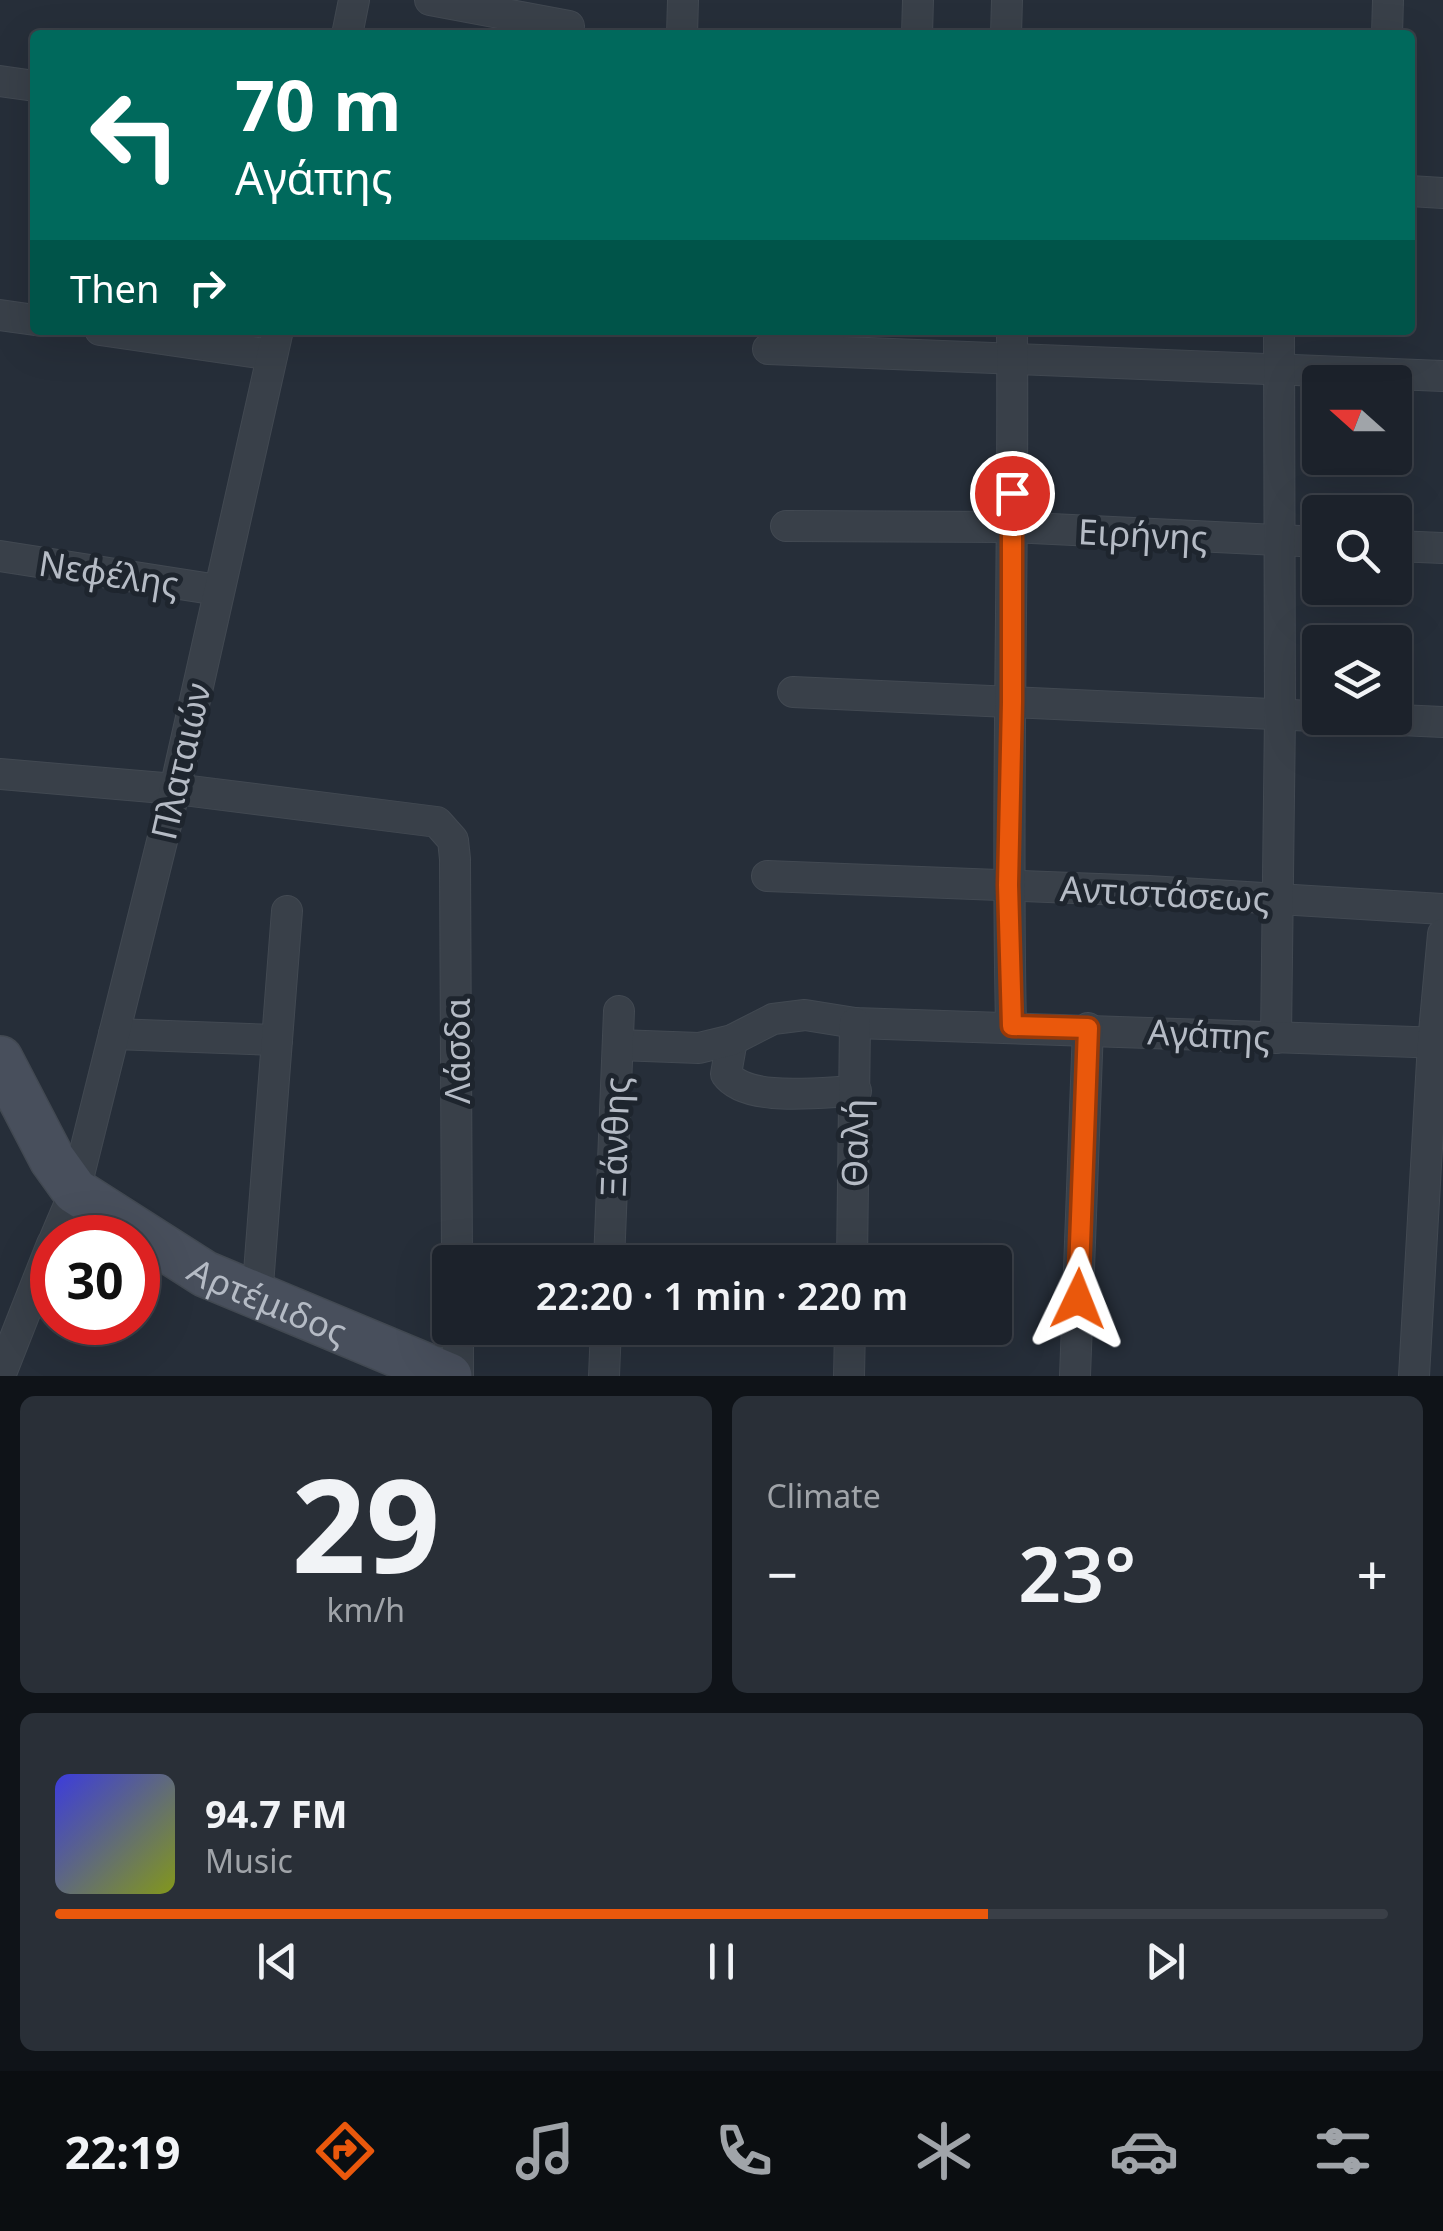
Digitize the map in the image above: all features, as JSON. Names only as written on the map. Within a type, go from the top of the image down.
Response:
[{"type":"street","points":[[347,30],[354,0]]},
{"type":"street","points":[[430,0],[569,26]]},
{"type":"street","points":[[682,0],[682,30]]},
{"type":"street","points":[[916,30],[918,0]]},
{"type":"street","points":[[1006,30],[1007,0]]},
{"type":"street","points":[[1387,30],[1388,0]]},
{"type":"street","points":[[0,81],[30,85]]},
{"type":"street","points":[[1415,191],[1443,193]]},
{"type":"street","points":[[0,315],[30,319]]},
{"type":"street","points":[[167,335],[275,343]]},
{"type":"street","points":[[1276,1038],[1279,335]]},
{"type":"street","name":"Πλαταιών","points":[[65,1215],[76,1191],[175,790],[275,343]]},
{"type":"street","points":[[1012,344],[1008,885],[1012,1026]]},
{"type":"street","points":[[768,349],[1012,344],[1278,367],[1443,376]]},
{"type":"street","name":"Ειρήνης","points":[[786,526],[1011,527],[1302,541]]},
{"type":"street","points":[[1412,547],[1443,548]]},
{"type":"street","name":"Νεφέλης","points":[[0,556],[218,590]]},
{"type":"street","points":[[793,692],[1443,722]]},
{"type":"street","points":[[0,774],[175,790]]},
{"type":"street","name":"Λάσδα","points":[[175,790],[437,822],[453,840],[458,1245]]},
{"type":"street","name":"Αντιστάσεως","points":[[767,876],[1443,909]]},
{"type":"street","points":[[257,1298],[287,912]]},
{"type":"street","points":[[1414,1376],[1443,934]]},
{"type":"street","name":"Ξάνθης","points":[[610,1245],[619,1011]]},
{"type":"street","name":"Αγάπης","points":[[618,1045],[699,1048],[732,1040],[774,1018],[805,1015],[855,1023],[1438,1043]]},
{"type":"street","name":"Θαλή","points":[[852,1245],[855,1023]]},
{"type":"street","points":[[1075,1376],[1088,1028]]},
{"type":"street","points":[[114,1034],[277,1040]]},
{"type":"street","points":[[732,1040],[726,1074],[734,1085],[761,1092],[856,1091]]},
{"type":"street","name":"Αρτέμιδος","points":[[0,1059],[52,1159],[76,1191],[179,1258],[257,1298],[441,1374]]},
{"type":"street","name":"Πλαταιών","points":[[0,1376],[30,1300]]},
{"type":"street","points":[[441,1374],[452,1345]]},
{"type":"street","points":[[604,1376],[605,1345]]},
{"type":"street","points":[[849,1376],[850,1345]]},
{"type":"route","points":[[1012,493],[1008,885],[1012,1026],[1088,1028],[1078,1299]]}]
